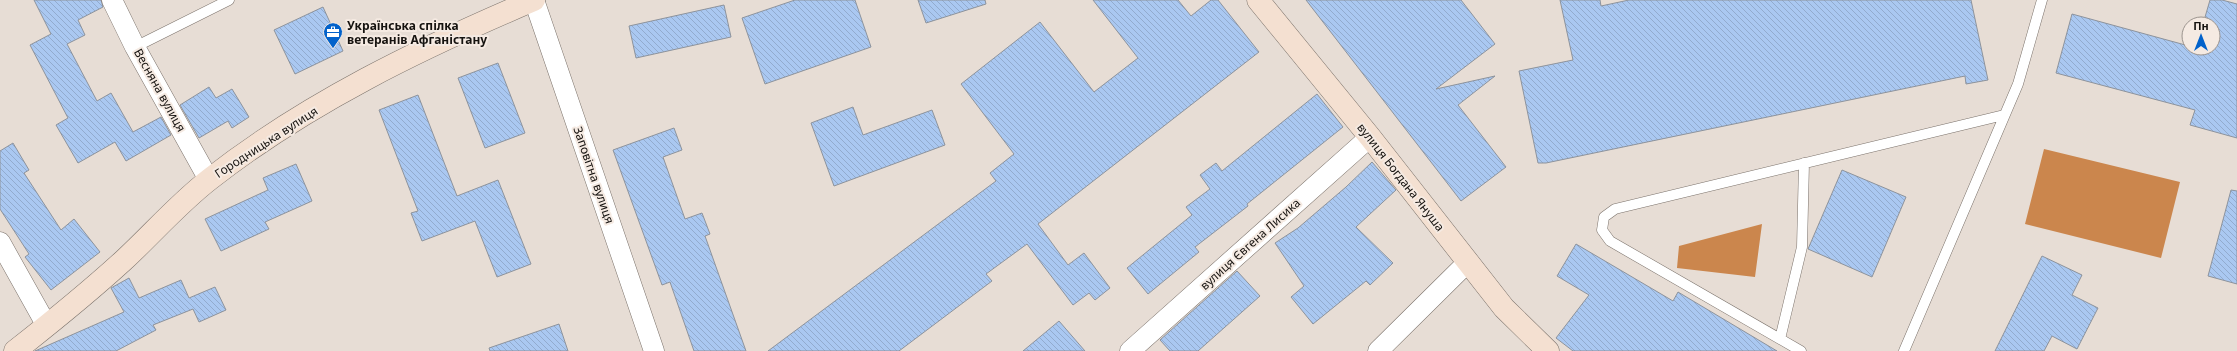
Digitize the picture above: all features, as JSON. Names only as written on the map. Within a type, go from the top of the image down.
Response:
[{"type":"street","name":"Весняна вулиця","points":[[112,0],[136,48],[209,180]]},
{"type":"street","name":"Городницька вулиця","points":[[15,351],[47,326],[124,260],[209,180],[274,134],[352,87],[451,35],[534,0]]},
{"type":"street","name":"Заповітна вулиця","points":[[534,0],[654,351]]},
{"type":"street","name":"вулиця Богдана Януша","points":[[1258,0],[1370,136],[1504,308],[1548,351]]},
{"type":"street","name":"вулиця Євгена Лисика","points":[[1130,351],[1370,136]]},
{"type":"street","points":[[0,242],[47,326]]},
{"type":"street","points":[[1378,351],[1468,262]]},
{"type":"lane","points":[[136,48],[229,0]]},
{"type":"lane","points":[[1904,351],[2018,84],[2042,0]]},
{"type":"lane","points":[[1800,351],[1610,241],[1602,230],[1602,223],[1609,212],[1615,209],[2004,115]]},
{"type":"lane","points":[[1780,339],[1802,248],[1804,163]]},
{"type":"shaded area","points":[[2044,149],[2180,182],[2161,258],[2025,224]]},
{"type":"shaded area","points":[[1762,224],[1755,277],[1677,268],[1679,246]]},
{"type":"building","points":[[34,0],[101,0],[103,7],[78,20],[85,35],[67,44],[97,101],[111,93],[133,132],[161,117],[171,135],[126,161],[115,142],[78,163],[56,125],[68,118],[30,45],[51,34]]},
{"type":"building","points":[[795,0],[855,0],[871,47],[765,84],[742,18]]},
{"type":"building","points":[[918,0],[985,0],[986,4],[926,23]]},
{"type":"building","points":[[1093,0],[1178,0],[1191,16],[1211,0],[1218,0],[1259,52],[1038,224],[1068,265],[1084,253],[1110,288],[1095,300],[1089,293],[1073,305],[1027,244],[986,274],[992,281],[899,351],[768,351],[996,181],[990,173],[1014,154],[961,84],[1040,22],[1094,92],[1138,58]]},
{"type":"building","points":[[1306,0],[1461,0],[1495,44],[1436,89],[1495,76],[1458,105],[1506,167],[1461,201]]},
{"type":"building","points":[[1560,0],[1600,0],[1601,6],[1629,0],[1971,0],[1988,80],[1966,84],[1965,76],[1546,163],[1538,163],[1519,71],[1573,60]]},
{"type":"building","points":[[2210,0],[2222,0],[2237,4],[2237,138],[2190,125],[2195,110],[2056,73],[2072,14],[2181,44],[2181,56],[2221,56],[2221,16],[2205,16]]},
{"type":"building","points":[[724,5],[731,37],[636,58],[629,26]]},
{"type":"building","points":[[323,7],[343,51],[295,74],[274,30]]},
{"type":"building","points":[[498,63],[525,133],[485,148],[458,78]]},
{"type":"building","points":[[209,87],[216,98],[232,89],[249,117],[232,128],[228,121],[199,138],[180,105]]},
{"type":"building","points":[[1317,94],[1343,127],[1247,204],[1248,206],[1195,247],[1199,252],[1148,294],[1127,268],[1192,215],[1186,207],[1210,189],[1200,175],[1216,163],[1222,171]]},
{"type":"building","points":[[418,95],[457,196],[498,180],[531,264],[497,277],[475,221],[422,241],[411,213],[418,211],[379,110]]},
{"type":"building","points":[[853,107],[863,135],[932,110],[945,145],[834,186],[811,123]]},
{"type":"building","points":[[674,128],[682,150],[663,157],[685,219],[702,213],[710,234],[705,236],[746,351],[694,351],[670,282],[662,285],[613,150]]},
{"type":"building","points":[[13,143],[29,170],[24,173],[61,230],[74,219],[100,252],[51,290],[25,257],[29,254],[0,209],[0,151]]},
{"type":"building","points":[[1372,162],[1396,190],[1356,227],[1393,263],[1370,285],[1366,281],[1313,324],[1291,297],[1304,286],[1275,243],[1298,228],[1346,187]]},
{"type":"building","points":[[296,164],[312,201],[265,222],[269,229],[221,251],[205,219],[268,190],[263,178]]},
{"type":"building","points":[[1842,170],[1906,197],[1872,277],[1808,249]]},
{"type":"building","points":[[2231,190],[2237,191],[2237,284],[2208,276]]},
{"type":"building","points":[[1576,244],[1673,301],[1678,292],[1777,351],[1573,351],[1556,338],[1589,295],[1557,276]]},
{"type":"building","points":[[2042,256],[2082,275],[2072,295],[2098,308],[2077,349],[2052,336],[2044,351],[1995,351]]},
{"type":"building","points":[[1237,271],[1260,296],[1198,351],[1170,351],[1160,340]]},
{"type":"building","points":[[129,278],[139,298],[181,280],[189,298],[215,287],[226,310],[199,322],[193,309],[153,325],[156,330],[116,351],[35,351],[124,312],[111,288]]},
{"type":"building","points":[[1059,321],[1085,351],[1023,351]]},
{"type":"building","points":[[559,324],[568,351],[490,351],[489,348]]},
{"type":"place","name":"Українська спілка ветеранів Афганістану","points":[[333,49]]}]
